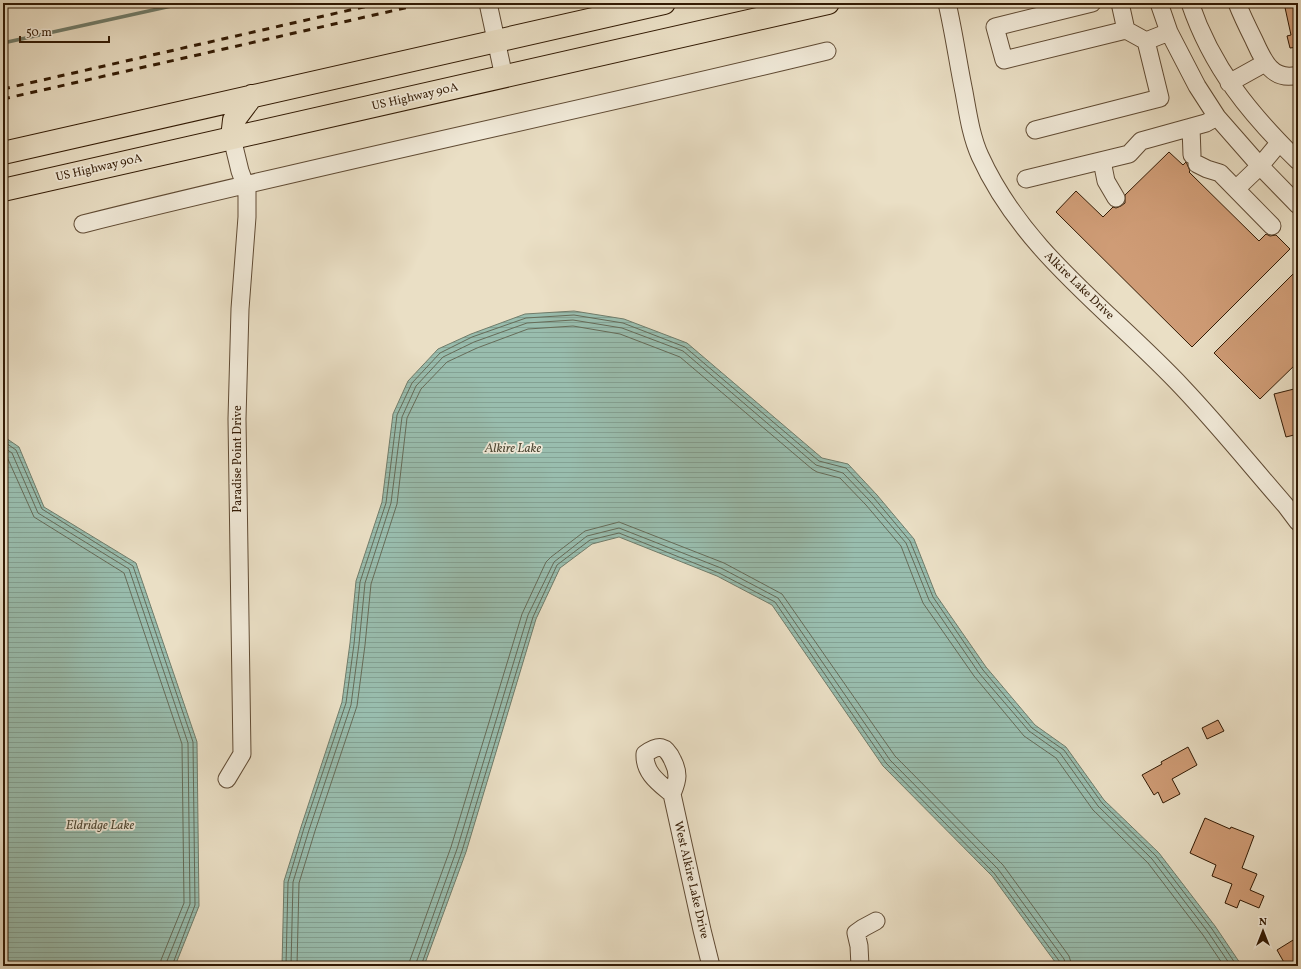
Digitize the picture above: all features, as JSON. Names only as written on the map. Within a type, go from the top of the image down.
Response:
[{"type":"main road","points":[[3,152],[664,3]]},
{"type":"main road","name":"US Highway 90A","points":[[3,190],[828,3]]},
{"type":"main road","points":[[232,138],[234,120],[252,96]]},
{"type":"street","points":[[488,3],[504,77]]},
{"type":"street","name":"Alkire Lake Drive","points":[[947,3],[970,127],[980,155],[996,186],[1015,217],[1038,246],[1183,387],[1286,506],[1298,522]]},
{"type":"street","points":[[1035,130],[1160,98],[1146,41],[1126,30],[1004,60],[995,26],[1092,3]]},
{"type":"street","points":[[1120,3],[1126,30]]},
{"type":"street","points":[[1159,3],[1169,32],[1197,86],[1217,117],[1260,166],[1298,205]]},
{"type":"street","points":[[1190,3],[1196,21],[1208,47],[1229,83],[1248,109],[1298,162]]},
{"type":"street","points":[[1237,3],[1242,18],[1265,63],[1274,72],[1283,76],[1290,77],[1298,75]]},
{"type":"street","points":[[1146,41],[1169,32]]},
{"type":"street","points":[[83,224],[244,184],[553,116],[827,51]]},
{"type":"street","points":[[1229,83],[1265,63]]},
{"type":"street","points":[[1026,179],[1129,154],[1141,141],[1206,123],[1217,117]]},
{"type":"street","points":[[1191,127],[1195,160],[1207,169],[1220,173],[1272,226]]},
{"type":"street","name":"Paradise Point Drive","points":[[227,779],[242,754],[237,419],[240,309],[248,217],[247,190],[244,184],[232,138]]},
{"type":"street","points":[[1236,189],[1260,166],[1279,143]]},
{"type":"street","points":[[1102,161],[1106,181],[1116,198]]},
{"type":"street","name":"West Alkire Lake Drive","points":[[672,794],[711,966]]},
{"type":"street","points":[[860,966],[859,946],[856,933],[876,921]]},
{"type":"water","name":"Alkire Lake","points":[[574,311],[624,319],[687,343],[822,458],[848,464],[877,495],[914,539],[936,595],[986,667],[1035,725],[1066,747],[1104,800],[1159,853],[1215,926],[1242,966],[1058,966],[992,876],[883,766],[772,605],[717,576],[619,537],[592,544],[560,568],[536,619],[466,852],[424,966],[282,966],[284,881],[342,702],[356,581],[382,502],[393,414],[408,381],[438,349],[471,334],[525,314]]},
{"type":"water","name":"Eldridge Lake","points":[[3,436],[19,447],[44,507],[136,563],[197,742],[199,906],[175,966],[3,966]]},
{"type":"building","points":[[1284,3],[1298,3],[1298,47],[1290,48],[1287,36],[1291,35]]},
{"type":"building","points":[[1169,152],[1183,165],[1186,162],[1190,171],[1189,172],[1259,241],[1266,234],[1270,236],[1276,235],[1290,249],[1192,347],[1056,212],[1076,191],[1103,217],[1113,207],[1116,208],[1125,203],[1125,195]]},
{"type":"building","points":[[1298,269],[1298,362],[1260,399],[1214,353]]},
{"type":"building","points":[[1298,388],[1298,434],[1286,437],[1274,394]]},
{"type":"building","points":[[1218,720],[1224,731],[1207,739],[1202,728]]},
{"type":"building","points":[[1188,747],[1197,765],[1172,779],[1180,794],[1163,803],[1158,792],[1154,795],[1142,775],[1162,764],[1161,762]]},
{"type":"building","points":[[1205,818],[1230,829],[1231,827],[1254,836],[1242,868],[1257,874],[1250,890],[1264,896],[1259,908],[1240,900],[1237,908],[1225,903],[1232,884],[1212,876],[1216,865],[1190,853]]},
{"type":"building","points":[[1298,937],[1298,966],[1286,966],[1277,950]]},
{"type":"waterway","points":[[3,43],[185,3]]},
{"type":"railway","points":[[3,89],[381,3]]},
{"type":"railway","points":[[3,99],[427,3]]}]
